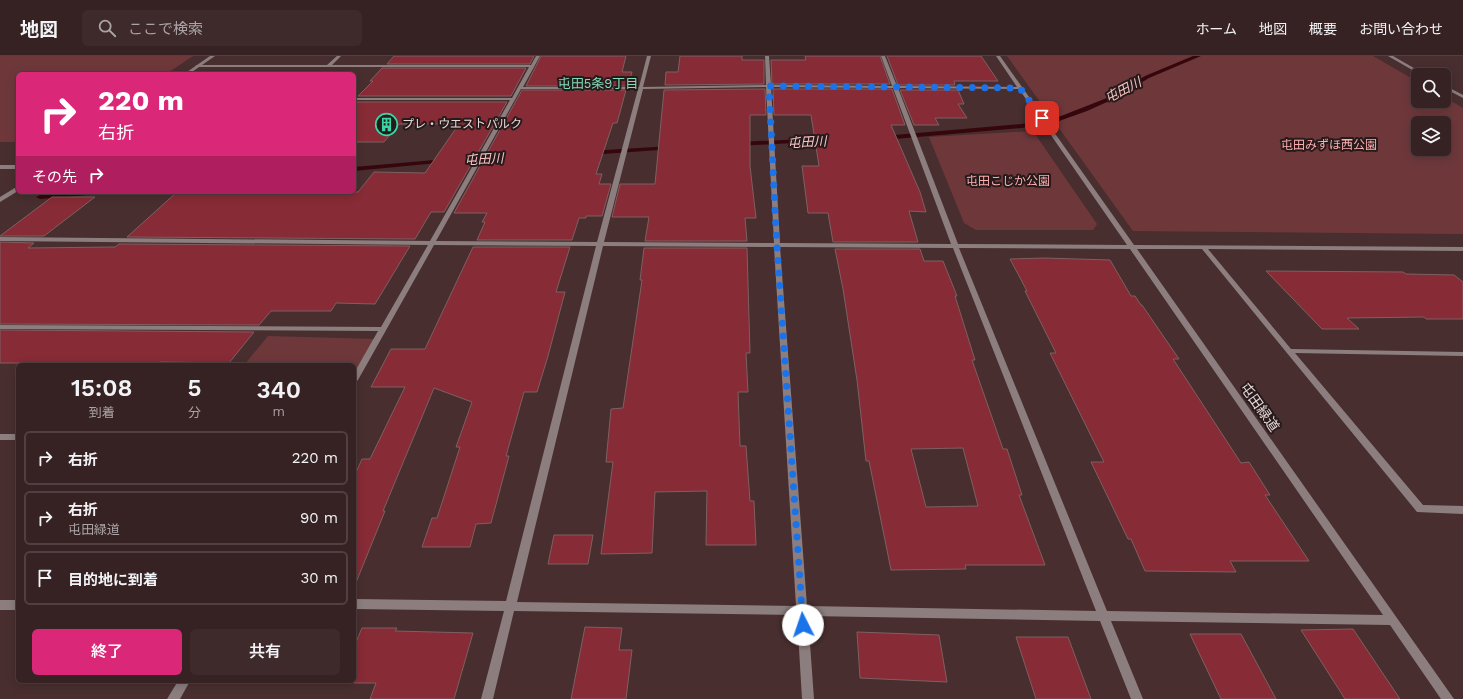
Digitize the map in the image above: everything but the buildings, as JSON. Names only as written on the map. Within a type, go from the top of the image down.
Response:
[{"type":"street","points":[[189,72],[213,56]]},
{"type":"street","points":[[328,66],[339,56]]},
{"type":"street","points":[[356,376],[538,56]]},
{"type":"street","points":[[487,699],[600,244],[649,56]]},
{"type":"street","points":[[767,56],[777,245],[808,699]]},
{"type":"street","points":[[883,56],[955,246],[1137,699]]},
{"type":"street","points":[[998,56],[1020,88]]},
{"type":"street","points":[[1390,56],[1411,68]]},
{"type":"street","points":[[197,66],[532,66]]},
{"type":"street","points":[[520,88],[769,86],[1020,88]]},
{"type":"street","name":"屯田緑道","points":[[1020,88],[1448,699]]},
{"type":"street","points":[[1451,90],[1463,97]]},
{"type":"street","points":[[356,99],[514,99]]},
{"type":"street","points":[[0,167],[16,167]]},
{"type":"street","points":[[0,200],[16,189]]},
{"type":"street","points":[[0,239],[1463,249]]},
{"type":"street","points":[[1202,247],[1420,509],[1463,510]]},
{"type":"street","points":[[0,327],[383,328]]},
{"type":"street","points":[[1289,351],[1463,354]]},
{"type":"street","points":[[0,437],[16,437]]},
{"type":"street","points":[[356,604],[802,610],[1105,617],[1393,620]]},
{"type":"street","points":[[0,605],[16,605]]},
{"type":"street","points":[[173,699],[183,683]]},
{"type":"green space","points":[[0,56],[193,56],[169,72],[16,72],[16,142],[0,142]]},
{"type":"green space","name":"屯田みずほ西公園","points":[[1007,56],[1373,56],[1411,78],[1411,108],[1451,108],[1451,101],[1463,108],[1463,234],[1133,231]]},
{"type":"green space","name":"屯田こじか公園","points":[[1033,131],[1097,224],[1093,230],[976,230],[964,223],[929,137]]},
{"type":"green space","points":[[268,336],[375,339],[356,369],[356,363],[246,363]]},
{"type":"waterway","name":"屯田川","points":[[883,138],[1022,126],[1057,120],[1085,110],[1114,97],[1147,77],[1198,56]]},
{"type":"waterway","name":"屯田川","points":[[737,144],[827,140]]},
{"type":"waterway","name":"屯田川","points":[[589,153],[671,148]]},
{"type":"waterway","name":"屯田川","points":[[356,169],[446,161]]},
{"type":"waterway","name":"屯田川","points":[[40,197],[77,194]]},
{"type":"place","name":"プレ・ウエストパルク","points":[[387,124]]},
{"type":"district","name":"屯田5条9丁目","points":[[598,83]]},
{"type":"route","points":[[803,625],[776,231],[769,86],[1020,88],[1042,118]]}]
